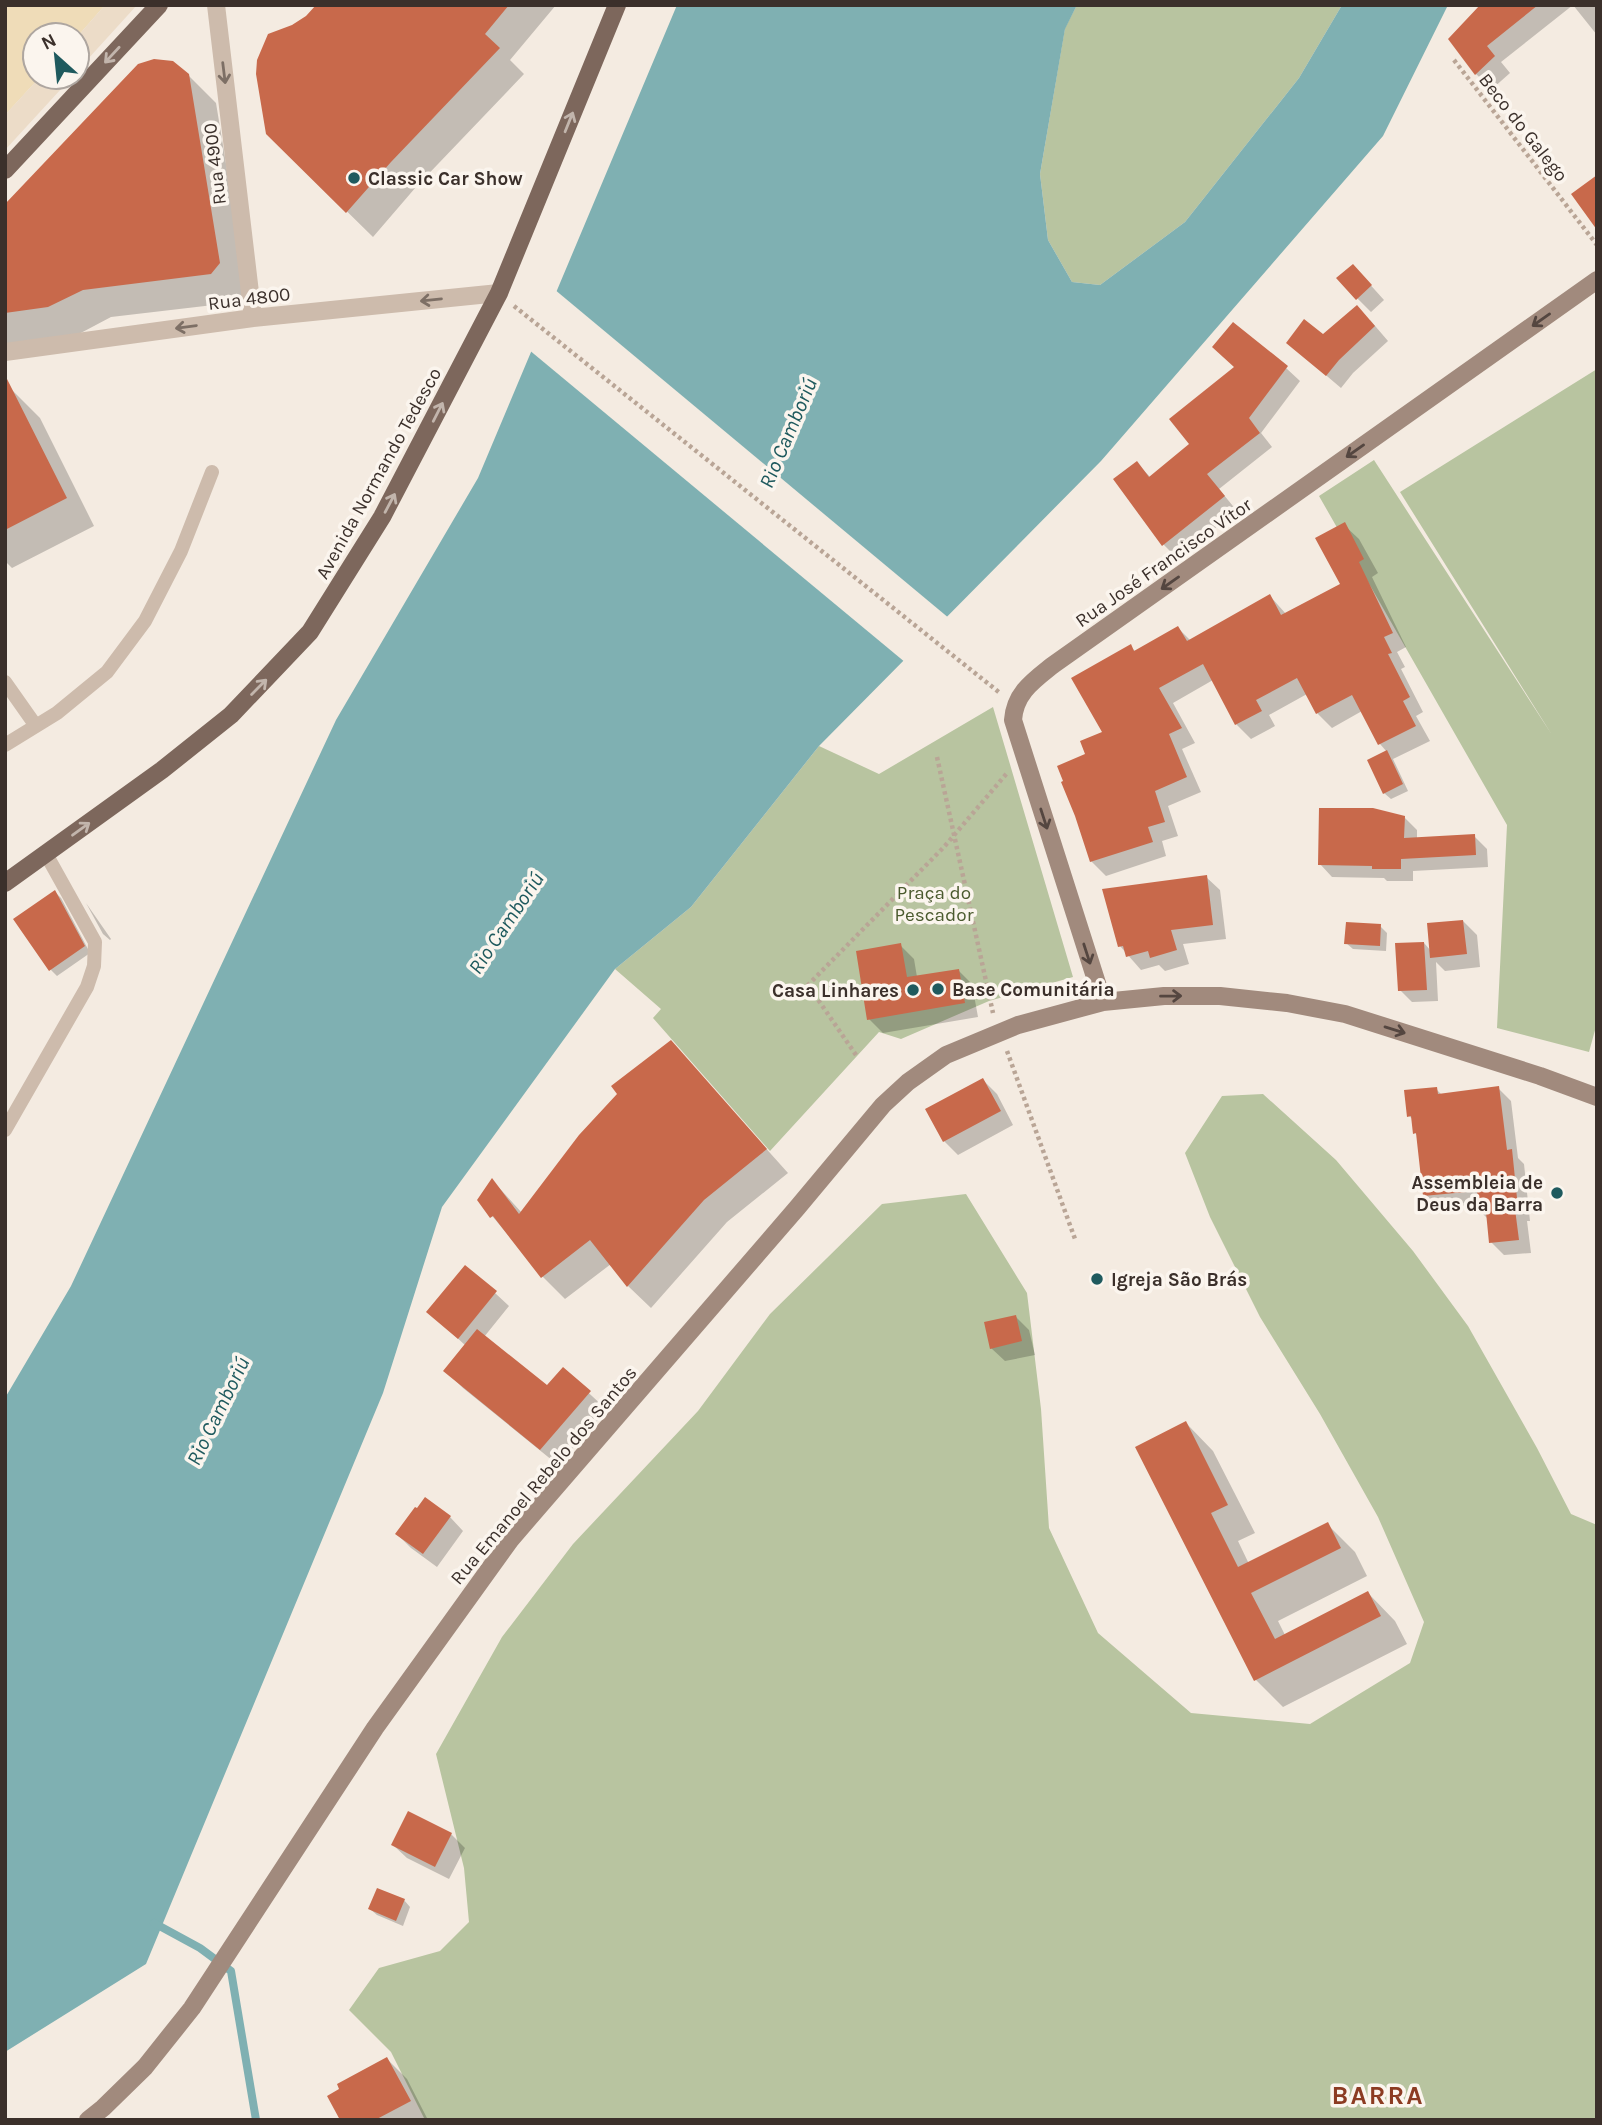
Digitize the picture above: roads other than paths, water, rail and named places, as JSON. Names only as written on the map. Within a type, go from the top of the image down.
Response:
[{"type":"main road","points":[[5,170],[159,5]]},
{"type":"main road","name":"Avenida Normando Tedesco","points":[[5,883],[162,771],[231,715],[310,632],[382,517],[499,293],[617,5]]},
{"type":"main road","name":"Rua José Francisco Vítor","points":[[1103,1002],[1013,720],[1014,705],[1028,685],[1597,280]]},
{"type":"main road","name":"Rua Emanoel Rebelo dos Santos","points":[[88,2120],[145,2067],[192,2008],[375,1728],[511,1539],[883,1105],[908,1082],[946,1055],[1000,1031],[1103,1002],[1164,996],[1220,996],[1287,1003],[1334,1012],[1540,1076],[1597,1097]]},
{"type":"street","name":"Rua 4900","points":[[216,5],[253,318]]},
{"type":"street","name":"Rua 4800","points":[[5,352],[253,318],[499,293]]},
{"type":"lane","points":[[5,745],[57,713],[107,673],[145,621],[181,551],[212,472]]},
{"type":"lane","points":[[5,682],[36,726]]},
{"type":"lane","points":[[5,1130],[87,987],[94,966],[95,942],[46,854]]},
{"type":"water","name":"Rio Camboriú","points":[[677,5],[1077,5],[1065,29],[1040,174],[1048,240],[1072,282],[1100,285],[1185,222],[1299,78],[1342,5],[1448,5],[1383,136],[1101,461],[819,746],[691,907],[615,969],[442,1207],[383,1393],[146,1964],[5,2052],[5,1398],[71,1286],[336,720],[478,478]]},
{"type":"waterway","points":[[154,1923],[200,1948],[231,1971],[256,2120]]},
{"type":"place","name":"Classic Car Show","points":[[354,178]]},
{"type":"place","name":"Base Comunitária","points":[[938,989]]},
{"type":"place","name":"Casa Linhares","points":[[913,990]]},
{"type":"place","name":"Assembleia de Deus da Barra","points":[[1557,1193]]},
{"type":"place","name":"Igreja São Brás","points":[[1097,1279]]},
{"type":"district","name":"BARRA","points":[[1378,2095]]},
{"type":"park label","name":"Praça do Pescador","points":[[934,903]]}]
